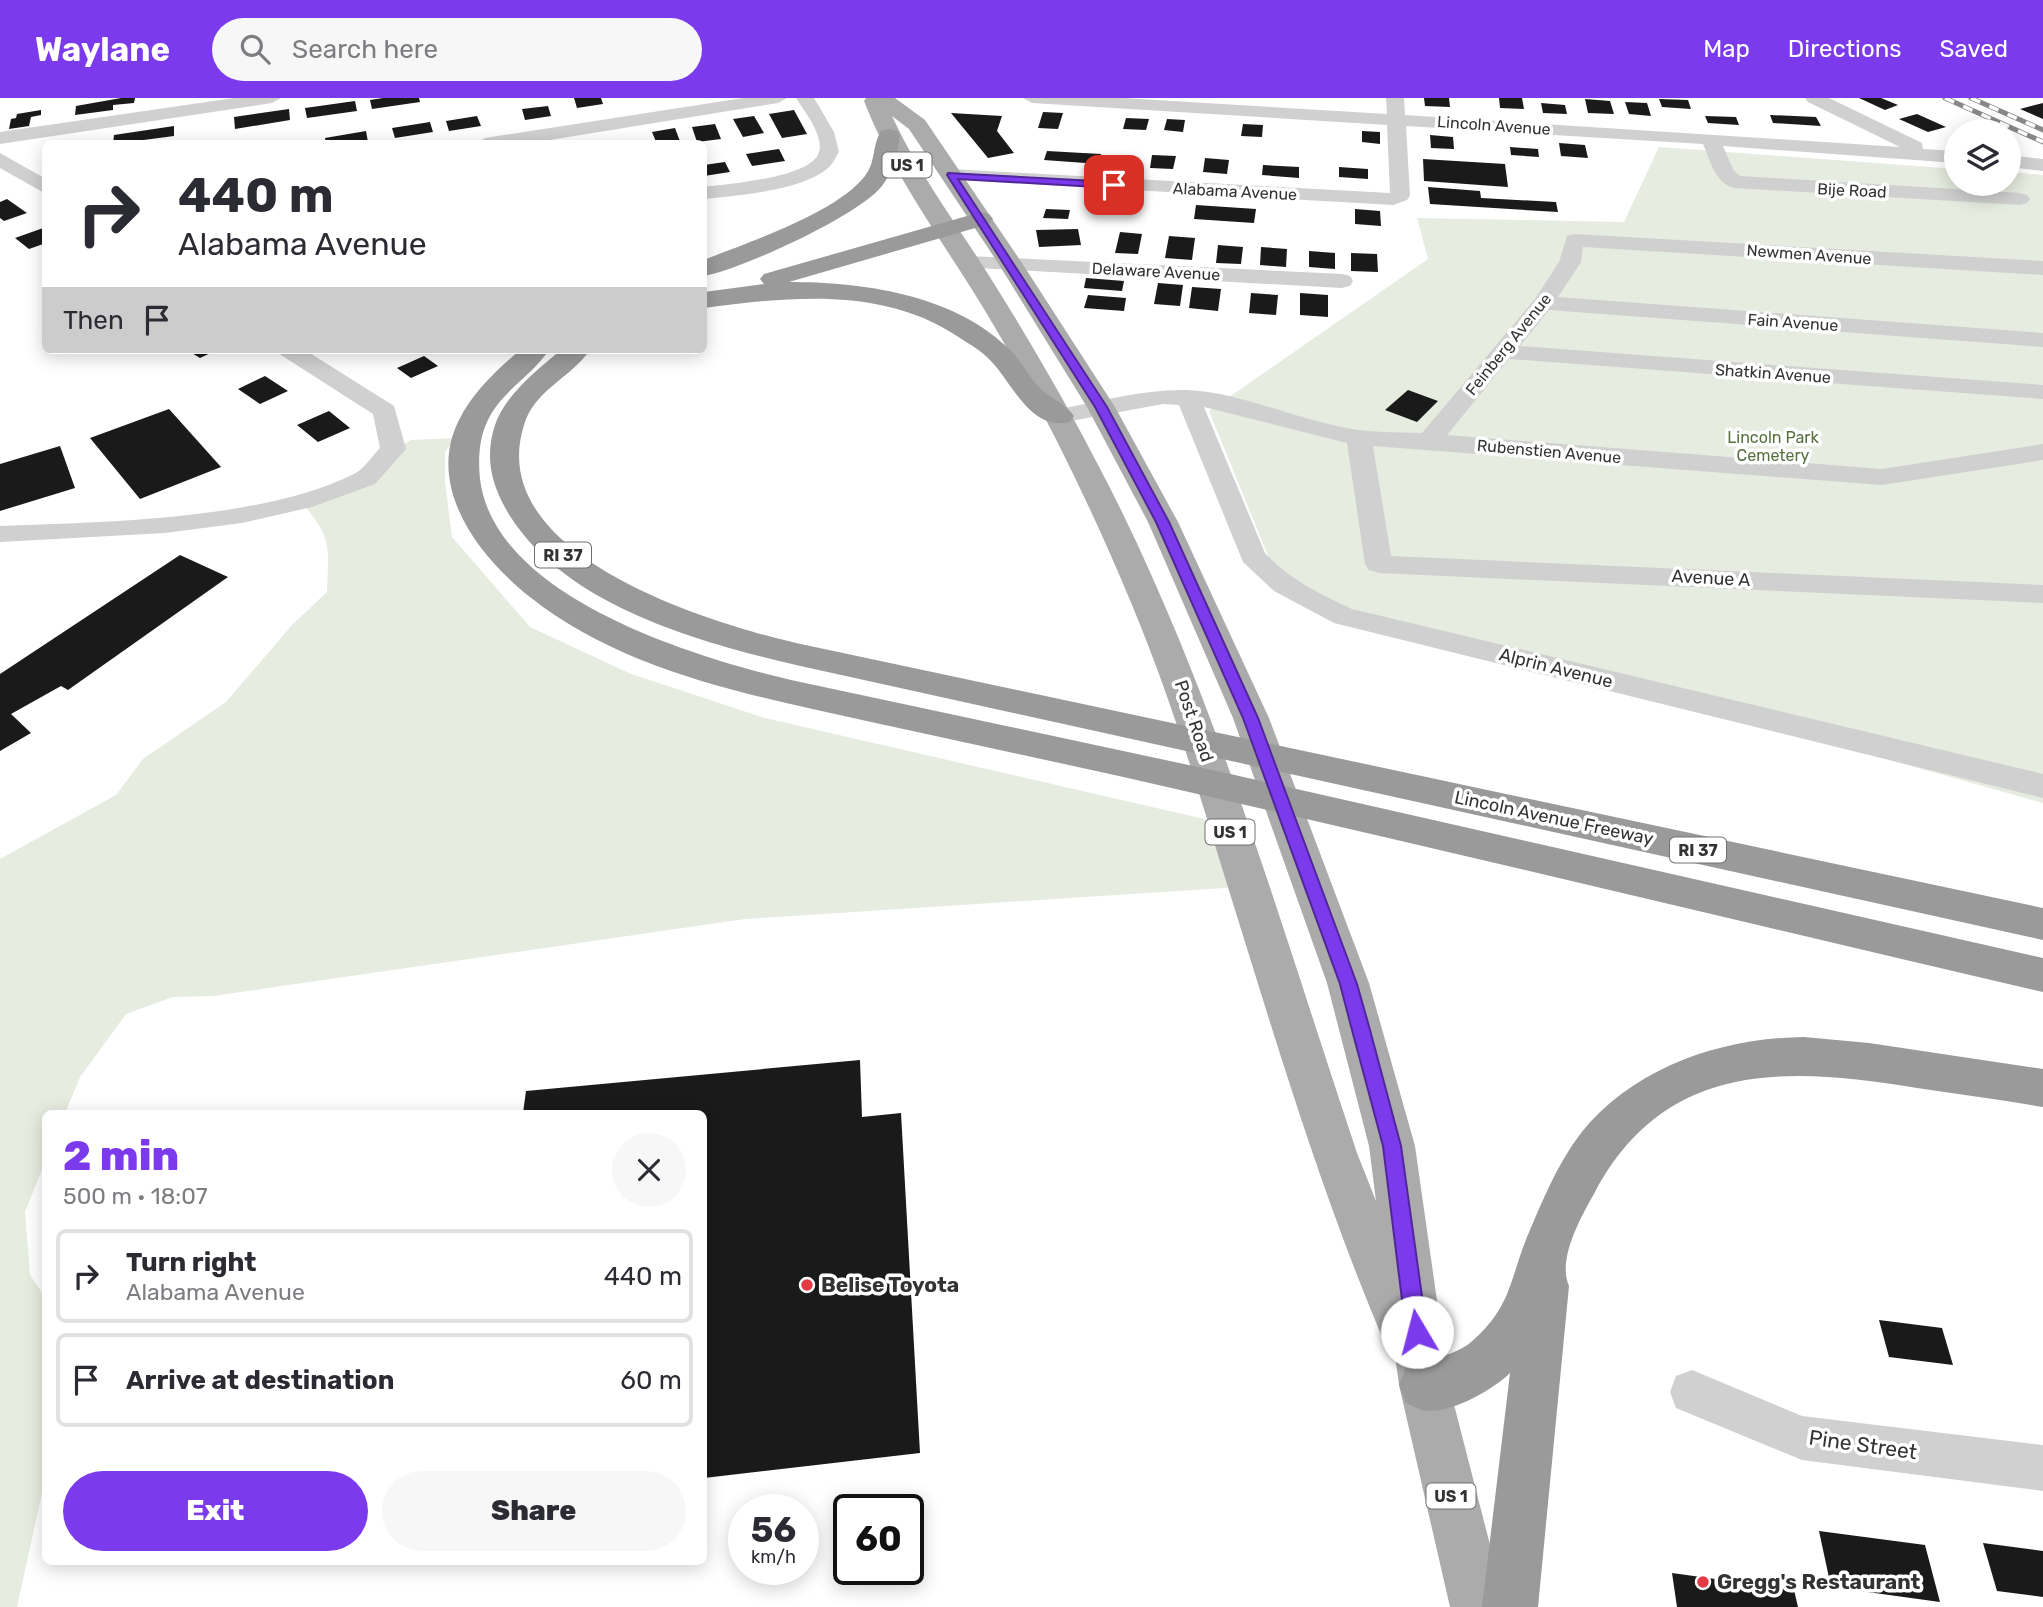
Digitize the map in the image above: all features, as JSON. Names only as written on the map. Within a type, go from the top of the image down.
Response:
[{"type":"highway","points":[[707,268],[821,218],[856,198],[872,184],[883,168],[889,136]]},
{"type":"highway","points":[[707,299],[981,219]]},
{"type":"highway","points":[[707,300],[765,292],[814,291],[862,295],[908,303],[946,318],[991,346],[1004,357],[1027,392],[1081,412]]},
{"type":"highway","points":[[532,354],[495,387],[479,409],[468,432],[462,468],[468,503],[481,528],[510,562],[547,594],[614,633],[713,673],[2043,975]]},
{"type":"highway","name":"Lincoln Avenue Freeway","points":[[572,354],[548,372],[524,398],[510,423],[502,463],[508,489],[521,514],[545,540],[583,569],[643,605],[743,641],[2043,925]]},
{"type":"highway","points":[[1424,1385],[1442,1385],[1468,1374],[1502,1346],[1529,1307],[1548,1244],[1580,1174],[1597,1147],[1615,1127],[1659,1092],[1712,1069],[1740,1061],[1832,1057],[2043,1088]]},
{"type":"highway","points":[[1510,1607],[1539,1355],[1548,1244]]},
{"type":"main road","name":"Post Road","points":[[874,98],[889,136],[969,261],[1163,522],[1251,718],[1348,984],[1392,1146],[1424,1385],[1478,1607]]},
{"type":"main road","name":"Post Road","points":[[882,98],[917,125],[1010,263],[1081,412],[1110,517],[1187,699],[1334,1153],[1424,1385]]},
{"type":"street","points":[[0,138],[272,98]]},
{"type":"street","points":[[510,140],[778,98]]},
{"type":"street","points":[[707,192],[801,176],[826,160],[830,152],[829,141],[805,98]]},
{"type":"street","name":"Lincoln Avenue","points":[[1032,98],[1396,119],[1944,156]]},
{"type":"street","points":[[1395,98],[1396,119]]},
{"type":"street","points":[[1814,98],[1944,162]]},
{"type":"street","name":"Alabama Avenue","points":[[951,175],[1393,199],[1400,196],[1396,119]]},
{"type":"street","name":"Bije Road","points":[[1710,139],[1725,173],[1734,182],[2020,199]]},
{"type":"street","points":[[0,159],[42,185]]},
{"type":"street","points":[[2021,162],[2043,165]]},
{"type":"street","points":[[2014,196],[2043,210]]},
{"type":"street","name":"Newmen Avenue","points":[[1574,240],[2043,268]]},
{"type":"street","name":"Feinberg Avenue","points":[[1429,441],[1543,303],[1570,262],[1574,240]]},
{"type":"street","name":"Delaware Avenue","points":[[969,261],[1342,281]]},
{"type":"street","name":"Fain Avenue","points":[[1543,303],[2043,340]]},
{"type":"street","name":"Shatkin Avenue","points":[[1503,352],[2043,392]]},
{"type":"street","points":[[0,534],[121,530],[199,522],[308,500],[361,481],[374,472],[391,453],[396,443],[392,421],[377,404],[300,354]]},
{"type":"street","name":"Rubenstien Avenue","points":[[1081,412],[1163,397],[1188,397],[1359,438],[1429,441],[1882,477],[2043,452]]},
{"type":"street","name":"Alprin Avenue","points":[[1188,397],[1253,556],[1268,574],[1287,590],[1344,616],[2043,786]]},
{"type":"street","name":"Avenue A","points":[[1359,438],[1379,564],[2043,594]]},
{"type":"street","name":"Pine Street","points":[[1692,1392],[1802,1438],[2043,1468]]},
{"type":"green space","name":"Lincoln Park Cemetery","points":[[1659,147],[1944,168],[1944,196],[2021,196],[2021,173],[2043,175],[2043,803],[1327,602],[1271,563],[1209,411],[1428,259],[1417,218],[1624,222]]},
{"type":"green space","points":[[455,438],[445,452],[445,482],[452,537],[530,627],[631,674],[765,718],[1213,821],[1239,887],[745,919],[213,996],[173,997],[126,1014],[80,1077],[66,1110],[42,1110],[42,1170],[25,1212],[30,1275],[42,1293],[42,1493],[17,1607],[0,1607],[0,859],[116,795],[143,759],[226,702],[293,624],[327,592],[326,542],[318,524],[300,500],[357,478],[382,455],[411,440]]},
{"type":"building","points":[[135,98],[134,103],[113,105],[113,110],[75,115],[76,106]]},
{"type":"building","points":[[419,98],[420,102],[372,109],[370,100]]},
{"type":"building","points":[[574,98],[601,98],[603,104],[577,108]]},
{"type":"building","points":[[1424,98],[1449,98],[1450,107],[1425,106]]},
{"type":"building","points":[[1499,98],[1522,98],[1524,109],[1500,108]]},
{"type":"building","points":[[1859,98],[1881,98],[1898,105],[1885,110]]},
{"type":"building","points":[[1585,99],[1610,101],[1614,114],[1588,113]]},
{"type":"building","points":[[1659,99],[1688,100],[1691,109],[1662,107]]},
{"type":"building","points":[[355,101],[357,111],[307,118],[305,108]]},
{"type":"building","points":[[1625,102],[1647,103],[1651,116],[1629,114]]},
{"type":"building","points":[[1541,103],[1565,105],[1567,114],[1543,113]]},
{"type":"building","points":[[2043,103],[2043,119],[2020,109]]},
{"type":"building","points":[[548,106],[551,116],[525,120],[522,109]]},
{"type":"building","points":[[289,109],[290,120],[235,129],[234,117]]},
{"type":"building","points":[[41,110],[41,115],[31,117],[29,126],[9,129],[11,119],[16,118],[17,114]]},
{"type":"building","points":[[794,110],[807,134],[782,138],[769,114]]},
{"type":"building","points":[[1043,112],[1063,113],[1058,129],[1038,128]]},
{"type":"building","points":[[951,113],[1002,116],[997,131],[1014,153],[988,158]]},
{"type":"building","points":[[1917,114],[1944,128],[1928,132],[1899,119]]},
{"type":"building","points":[[1770,115],[1816,117],[1821,126],[1773,123]]},
{"type":"building","points":[[477,116],[481,126],[449,131],[446,121]]},
{"type":"building","points":[[754,116],[764,133],[743,137],[733,119]]},
{"type":"building","points":[[1705,116],[1736,117],[1739,125],[1708,123]]},
{"type":"building","points":[[1126,118],[1149,119],[1146,130],[1123,129]]},
{"type":"building","points":[[1167,119],[1185,120],[1183,132],[1164,130]]},
{"type":"building","points":[[430,122],[433,132],[395,138],[392,128]]},
{"type":"building","points":[[715,124],[721,139],[696,140],[692,127]]},
{"type":"building","points":[[1243,124],[1263,125],[1262,137],[1241,136]]},
{"type":"building","points":[[174,126],[174,136],[113,140],[114,135]]},
{"type":"building","points":[[675,128],[680,140],[655,140],[652,132]]},
{"type":"building","points":[[366,131],[368,140],[325,140]]},
{"type":"building","points":[[1362,131],[1380,132],[1380,144],[1362,142]]},
{"type":"building","points":[[1430,135],[1453,137],[1454,149],[1431,148]]},
{"type":"building","points":[[1559,143],[1585,145],[1588,158],[1561,156]]},
{"type":"building","points":[[1510,147],[1538,149],[1539,157],[1511,155]]},
{"type":"building","points":[[779,149],[785,161],[752,166],[746,154]]},
{"type":"building","points":[[1047,151],[1101,154],[1099,164],[1044,160]]},
{"type":"building","points":[[1152,155],[1176,156],[1173,169],[1150,168]]},
{"type":"building","points":[[1205,158],[1229,160],[1227,174],[1203,172]]},
{"type":"building","points":[[1423,159],[1505,164],[1508,187],[1424,181]]},
{"type":"building","points":[[725,162],[730,172],[707,176],[707,165]]},
{"type":"building","points":[[1263,165],[1299,167],[1299,178],[1262,175]]},
{"type":"building","points":[[1339,167],[1368,169],[1368,179],[1339,177]]},
{"type":"building","points":[[1428,187],[1480,191],[1481,198],[1556,202],[1558,212],[1430,204]]},
{"type":"building","points":[[7,199],[27,213],[4,221],[0,218],[0,202]]},
{"type":"building","points":[[1196,205],[1256,209],[1254,223],[1194,219]]},
{"type":"building","points":[[1046,209],[1070,210],[1068,219],[1043,218]]},
{"type":"building","points":[[1355,209],[1380,211],[1381,226],[1355,224]]},
{"type":"building","points":[[42,228],[42,244],[29,249],[15,238]]},
{"type":"building","points":[[1078,229],[1081,245],[1039,247],[1036,230]]},
{"type":"building","points":[[1120,232],[1142,234],[1138,254],[1115,253]]},
{"type":"building","points":[[1169,236],[1195,238],[1192,260],[1165,258]]},
{"type":"building","points":[[1218,245],[1243,247],[1241,264],[1216,263]]},
{"type":"building","points":[[1261,247],[1287,249],[1286,267],[1260,265]]},
{"type":"building","points":[[1309,251],[1335,253],[1335,269],[1309,267]]},
{"type":"building","points":[[1351,253],[1377,254],[1378,272],[1351,271]]},
{"type":"building","points":[[1086,278],[1124,281],[1122,291],[1084,288]]},
{"type":"building","points":[[1158,283],[1183,285],[1180,306],[1154,304]]},
{"type":"building","points":[[1192,287],[1221,289],[1218,311],[1189,308]]},
{"type":"building","points":[[1251,293],[1278,295],[1276,315],[1249,313]]},
{"type":"building","points":[[1300,293],[1328,295],[1328,317],[1300,315]]},
{"type":"building","points":[[1088,295],[1126,298],[1124,311],[1084,308]]},
{"type":"building","points":[[424,356],[438,366],[411,378],[397,368]]},
{"type":"building","points":[[265,376],[288,391],[260,404],[238,389]]},
{"type":"building","points":[[1408,390],[1438,401],[1417,422],[1385,410]]},
{"type":"building","points":[[169,409],[221,467],[140,499],[90,438]]},
{"type":"building","points":[[329,411],[350,428],[318,442],[297,425]]},
{"type":"building","points":[[60,446],[75,488],[0,511],[0,464]]},
{"type":"building","points":[[180,555],[228,577],[68,690],[61,686],[11,714],[31,733],[0,751],[0,674]]},
{"type":"building","name":"Belise Toyota","points":[[860,1060],[862,1117],[901,1113],[920,1453],[707,1478],[707,1110],[523,1110],[526,1091]]},
{"type":"building","points":[[1879,1320],[1942,1328],[1953,1365],[1889,1357]]},
{"type":"building","points":[[1819,1531],[1925,1545],[1940,1602],[1831,1587]]},
{"type":"building","points":[[1983,1543],[2043,1551],[2043,1597],[1997,1591]]},
{"type":"building","name":"Gregg's Restaurant","points":[[1672,1573],[1794,1590],[1798,1607],[1677,1607]]},
{"type":"railway","points":[[1945,98],[2043,142]]},
{"type":"railway","points":[[1971,98],[2043,130]]},
{"type":"place","name":"Belise Toyota","points":[[807,1285]]},
{"type":"place","name":"Gregg's Restaurant","points":[[1703,1582]]},
{"type":"route","points":[[1114,185],[951,175],[1101,407],[1163,522],[1251,718],[1348,984],[1361,1030],[1392,1146],[1417,1332]]}]
